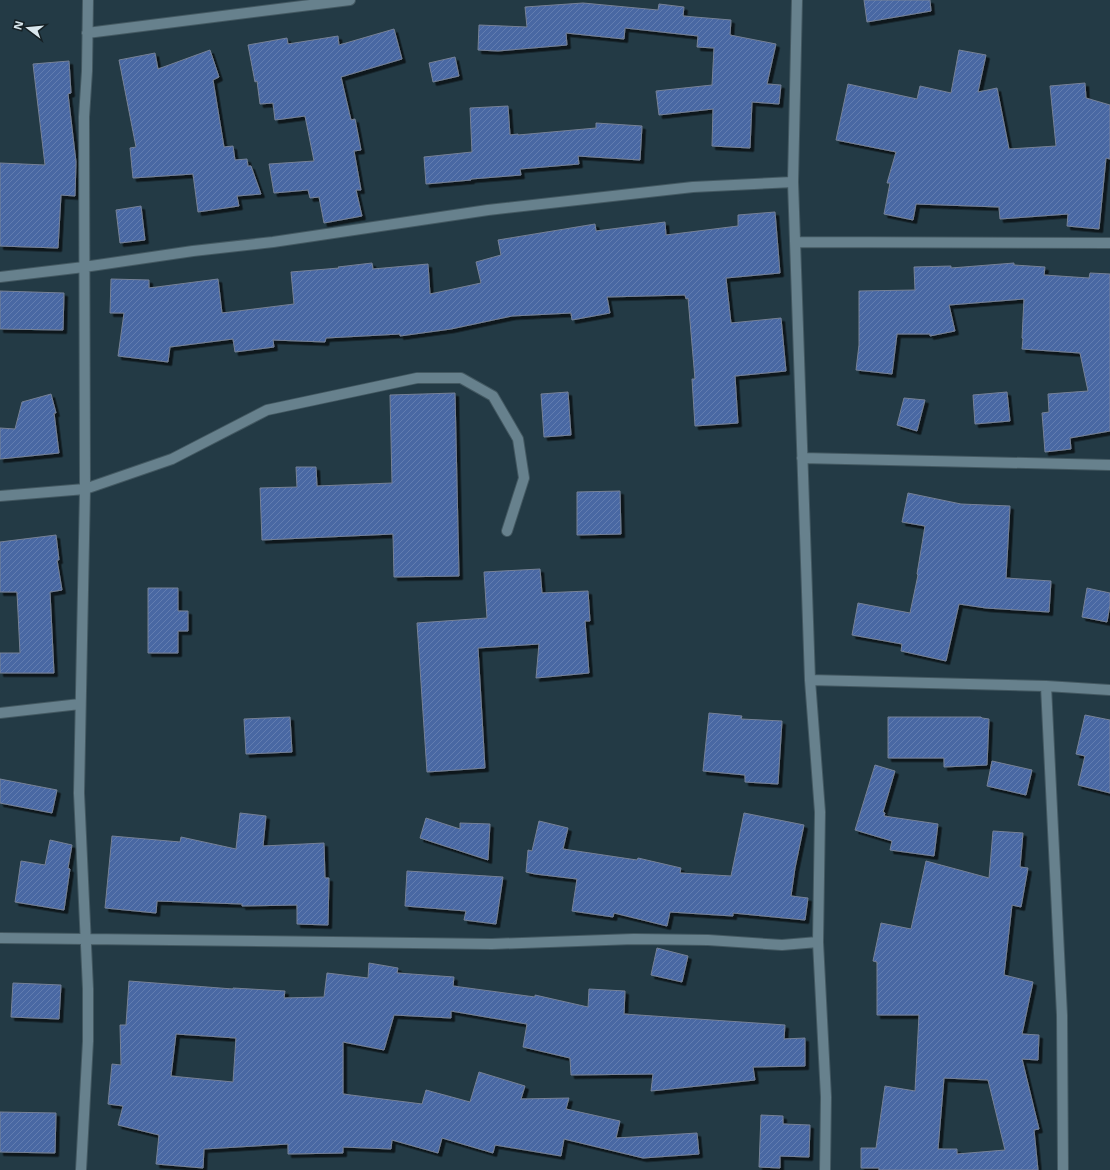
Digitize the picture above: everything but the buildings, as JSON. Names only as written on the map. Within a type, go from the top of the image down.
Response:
[{"type":"street","points":[[81,1170],[88,1041],[86,939],[79,793],[85,489],[84,124],[87,71],[88,0]]},
{"type":"street","points":[[88,33],[350,0]]},
{"type":"street","points":[[797,0],[793,182],[810,680],[820,812],[818,942],[826,1097],[825,1170]]},
{"type":"street","points":[[0,277],[281,241],[488,210],[693,187],[793,182]]},
{"type":"street","points":[[795,242],[1110,243]]},
{"type":"street","points":[[0,496],[85,489],[172,460],[267,410],[417,378],[461,378],[493,396],[518,439],[524,478],[507,531]]},
{"type":"street","points":[[802,458],[1110,465]]},
{"type":"street","points":[[810,680],[1046,686],[1110,690]]},
{"type":"street","points":[[1046,686],[1062,1015],[1063,1170]]},
{"type":"street","points":[[0,713],[80,704]]},
{"type":"street","points":[[0,938],[492,944],[641,939],[753,942],[782,945],[818,942]]}]
